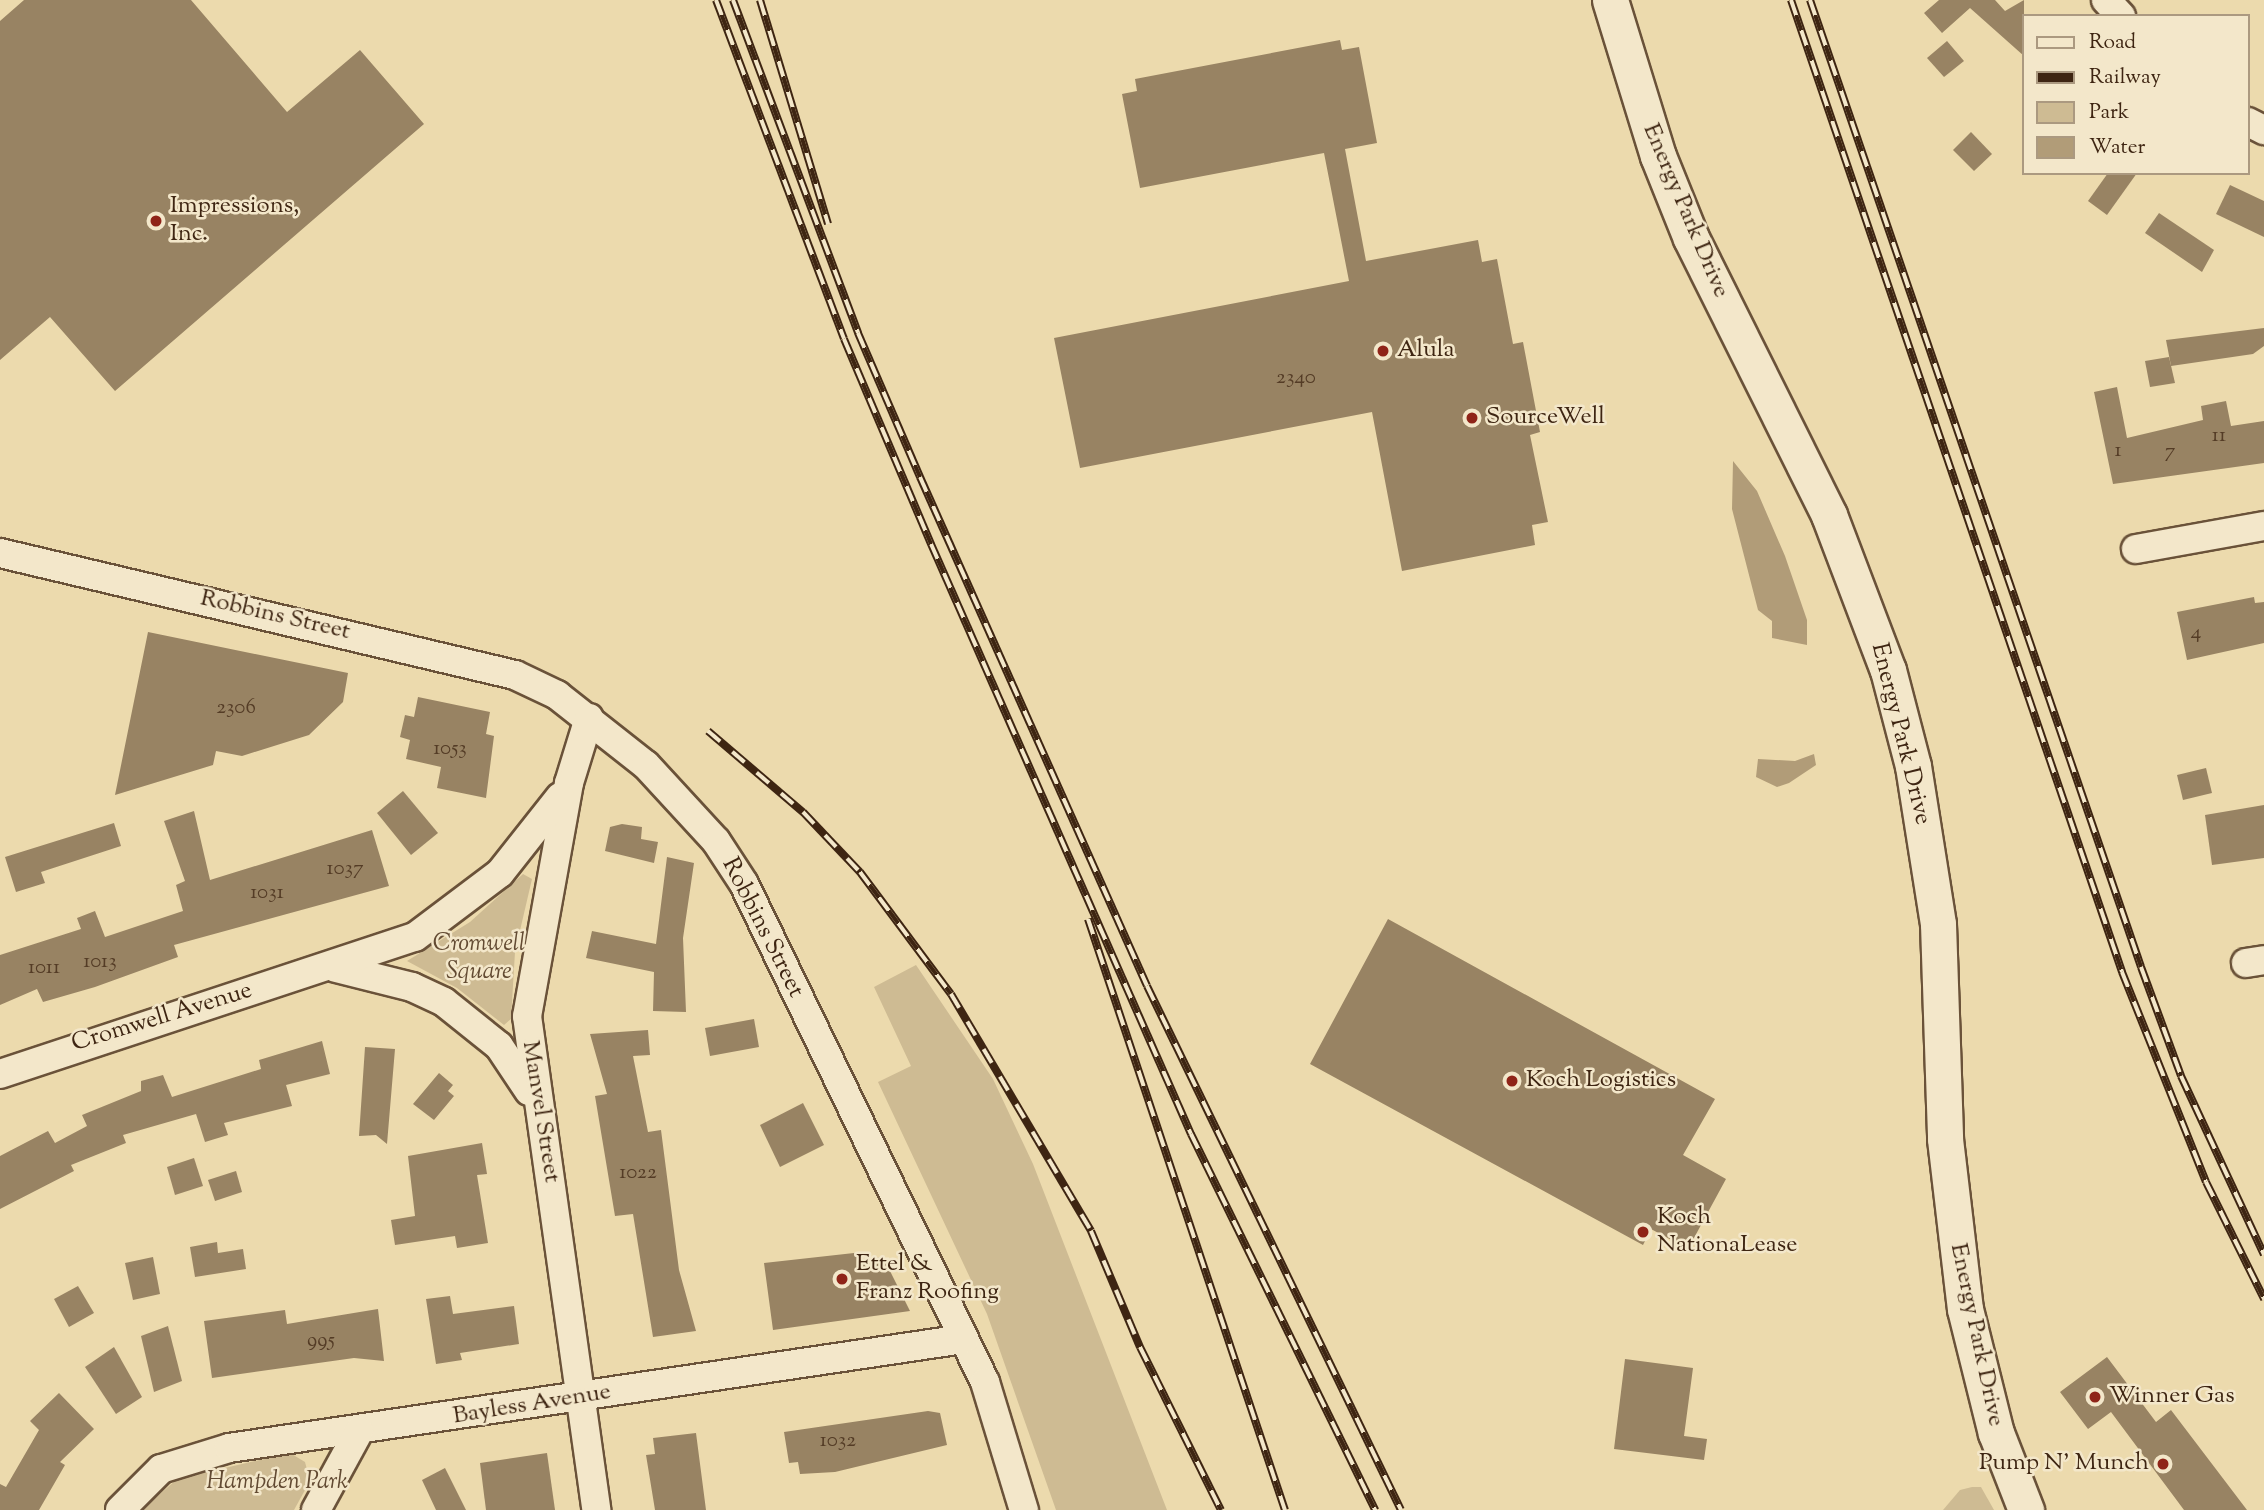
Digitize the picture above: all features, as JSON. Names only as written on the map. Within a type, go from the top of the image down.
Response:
[{"type":"street","name":"Energy Park Drive","points":[[1610,0],[1649,132],[1691,238],[1829,515],[1888,670],[1913,766],[1938,923],[1945,1139],[1965,1309],[1996,1433],[2026,1510]]},
{"type":"street","points":[[2106,0],[2119,14]]},
{"type":"street","points":[[2136,549],[2264,526]]},
{"type":"street","name":"Robbins Street","points":[[0,553],[489,668],[557,695],[589,718],[684,804],[744,884],[985,1382],[1024,1510]]},
{"type":"street","name":"Manvel Street","points":[[589,718],[569,783],[531,973],[527,1016],[535,1104],[596,1510]]},
{"type":"street","name":"Cromwell Avenue","points":[[0,1074],[415,937],[462,905],[531,841],[569,783]]},
{"type":"street","points":[[326,967],[412,987],[444,1002],[499,1046],[535,1104]]},
{"type":"street","name":"Bayless Avenue","points":[[120,1510],[143,1482],[195,1456],[964,1339]]},
{"type":"street","points":[[316,1510],[359,1431]]},
{"type":"green space","name":"Cromwell Square","points":[[523,874],[532,879],[515,952],[511,1019],[504,1025],[457,988],[407,961],[470,922]]},
{"type":"green space","points":[[916,965],[993,1079],[1033,1164],[1167,1510],[1056,1510],[987,1314],[878,1082],[911,1066],[874,987]]},
{"type":"green space","name":"Hampden Park","points":[[290,1453],[305,1462],[310,1481],[294,1510],[142,1510],[177,1479]]},
{"type":"green space","points":[[1981,1487],[1994,1510],[1943,1510],[1960,1490]]},
{"type":"water","points":[[1733,461],[1757,491],[1785,556],[1807,620],[1807,645],[1772,638],[1772,621],[1758,610],[1732,509]]},
{"type":"water","points":[[1814,754],[1816,765],[1789,783],[1777,787],[1756,777],[1758,759],[1795,761]]},
{"type":"building","name":"Impressions, Inc.","points":[[24,0],[191,0],[287,112],[360,50],[424,124],[115,391],[50,317],[0,360],[0,21]]},
{"type":"building","points":[[1939,0],[1995,0],[2005,11],[2024,0],[2022,54],[1970,8],[1942,33],[1924,13]]},
{"type":"building","points":[[1340,40],[1342,50],[1359,47],[1377,143],[1345,149],[1366,261],[1478,240],[1482,262],[1497,259],[1513,344],[1523,342],[1540,432],[1530,435],[1548,522],[1532,525],[1535,545],[1402,571],[1372,412],[1080,468],[1054,338],[1349,281],[1324,153],[1140,188],[1122,94],[1137,91],[1135,79]]},
{"type":"building","points":[[1947,41],[1964,61],[1944,77],[1927,58]]},
{"type":"building","points":[[1971,132],[1992,154],[1974,171],[1953,150]]},
{"type":"building","points":[[2107,175],[2136,175],[2107,215],[2088,201]]},
{"type":"building","points":[[2230,185],[2264,201],[2264,237],[2216,214]]},
{"type":"building","points":[[2159,213],[2214,250],[2202,272],[2145,233]]},
{"type":"building","points":[[2264,328],[2264,346],[2253,354],[2171,366],[2166,340]]},
{"type":"building","points":[[2169,357],[2175,383],[2150,387],[2145,361]]},
{"type":"building","points":[[2117,387],[2127,438],[2203,420],[2201,406],[2226,401],[2231,426],[2264,421],[2264,463],[2113,484],[2094,392]]},
{"type":"building","points":[[2254,597],[2255,603],[2264,602],[2264,643],[2187,660],[2177,612]]},
{"type":"building","points":[[148,632],[348,673],[343,702],[309,735],[242,756],[216,751],[213,765],[115,795]]},
{"type":"building","points":[[418,697],[490,712],[486,734],[494,736],[486,798],[437,788],[441,767],[406,759],[410,740],[400,737],[405,715],[414,717]]},
{"type":"building","points":[[2206,768],[2212,793],[2183,800],[2177,775]]},
{"type":"building","points":[[403,791],[438,833],[411,855],[377,813]]},
{"type":"building","points":[[2264,805],[2264,858],[2212,865],[2205,815]]},
{"type":"building","points":[[194,811],[210,880],[372,830],[389,886],[174,945],[178,957],[95,987],[43,1002],[37,989],[0,1005],[0,955],[81,929],[77,918],[95,911],[105,937],[183,911],[176,885],[185,881],[164,821]]},
{"type":"building","points":[[114,823],[121,846],[41,872],[45,883],[16,892],[5,857]]},
{"type":"building","points":[[622,824],[642,827],[641,839],[658,842],[654,863],[605,851],[610,827]]},
{"type":"building","points":[[667,857],[694,863],[683,938],[686,1012],[653,1011],[654,972],[586,958],[592,931],[656,944]]},
{"type":"building","name":"Koch Logistics","points":[[1388,919],[1715,1099],[1683,1155],[1726,1179],[1688,1249],[1651,1229],[1643,1245],[1310,1064]]},
{"type":"building","points":[[754,1019],[759,1047],[710,1056],[705,1028]]},
{"type":"building","points":[[648,1030],[650,1055],[633,1056],[648,1132],[661,1130],[679,1270],[696,1331],[653,1337],[633,1214],[615,1216],[595,1096],[607,1094],[590,1034]]},
{"type":"building","points":[[322,1041],[330,1074],[286,1085],[292,1106],[224,1123],[228,1135],[205,1142],[196,1114],[123,1135],[126,1143],[71,1165],[74,1171],[0,1209],[0,1156],[48,1131],[55,1143],[87,1126],[82,1115],[141,1091],[141,1081],[163,1075],[172,1097],[261,1069],[259,1060]]},
{"type":"building","points":[[365,1047],[395,1049],[387,1144],[376,1135],[359,1136]]},
{"type":"building","points":[[439,1073],[453,1085],[448,1091],[454,1096],[434,1120],[413,1104]]},
{"type":"building","points":[[803,1103],[824,1145],[780,1167],[760,1125]]},
{"type":"building","points":[[482,1143],[487,1174],[477,1175],[488,1243],[457,1248],[455,1236],[395,1245],[391,1220],[415,1216],[408,1156]]},
{"type":"building","points":[[194,1158],[203,1186],[175,1195],[167,1167]]},
{"type":"building","points":[[236,1171],[242,1192],[215,1201],[208,1180]]},
{"type":"building","points":[[217,1242],[218,1253],[243,1249],[246,1269],[195,1277],[190,1247]]},
{"type":"building","points":[[863,1252],[863,1260],[883,1257],[910,1311],[773,1330],[764,1263]]},
{"type":"building","points":[[153,1257],[160,1294],[133,1300],[125,1263]]},
{"type":"building","points":[[78,1286],[94,1313],[69,1327],[54,1299]]},
{"type":"building","points":[[450,1296],[453,1314],[514,1306],[519,1344],[460,1353],[462,1360],[436,1364],[426,1299]]},
{"type":"building","points":[[378,1309],[384,1361],[354,1358],[212,1378],[204,1321],[285,1310],[287,1324]]},
{"type":"building","points":[[168,1326],[182,1381],[154,1392],[141,1336]]},
{"type":"building","points":[[114,1347],[142,1397],[116,1414],[85,1367]]},
{"type":"building","points":[[2107,1357],[2156,1422],[2171,1410],[2247,1510],[2184,1510],[2111,1412],[2088,1429],[2060,1392]]},
{"type":"building","points":[[1625,1359],[1693,1368],[1684,1436],[1707,1439],[1704,1460],[1614,1449]]},
{"type":"building","points":[[59,1393],[94,1429],[60,1462],[65,1465],[39,1510],[0,1510],[0,1484],[6,1487],[39,1430],[30,1421]]},
{"type":"building","points":[[928,1411],[940,1413],[947,1445],[835,1472],[800,1474],[798,1462],[789,1463],[784,1432]]},
{"type":"building","points":[[696,1433],[706,1510],[655,1510],[646,1455],[655,1454],[653,1438]]},
{"type":"building","points":[[547,1453],[555,1510],[486,1510],[480,1463]]},
{"type":"building","points":[[445,1468],[466,1510],[436,1510],[422,1480]]},
{"type":"railway","points":[[716,0],[844,339],[931,544],[1191,1134],[1375,1510]]},
{"type":"railway","points":[[733,0],[858,333],[920,477],[1147,986],[1401,1510]]},
{"type":"railway","points":[[760,0],[828,224]]},
{"type":"railway","points":[[1791,0],[2122,972],[2206,1182],[2264,1299]]},
{"type":"railway","points":[[1810,0],[2141,967],[2181,1076],[2264,1255]]},
{"type":"railway","points":[[708,731],[803,812],[860,872],[951,994],[1091,1231],[1140,1347],[1221,1510]]},
{"type":"railway","points":[[1088,919],[1285,1510]]},
{"type":"place","name":"Impressions, Inc.","points":[[156,221]]},
{"type":"place","name":"Alula","points":[[1383,351]]},
{"type":"place","name":"SourceWell","points":[[1472,418]]},
{"type":"place","name":"Koch Logistics","points":[[1512,1081]]},
{"type":"place","name":"Koch NationaLease","points":[[1643,1232]]},
{"type":"place","name":"Ettel & Franz Roofing","points":[[842,1279]]},
{"type":"place","name":"Winner Gas","points":[[2095,1397]]},
{"type":"place","name":"Pump N' Munch","points":[[2163,1464]]}]
